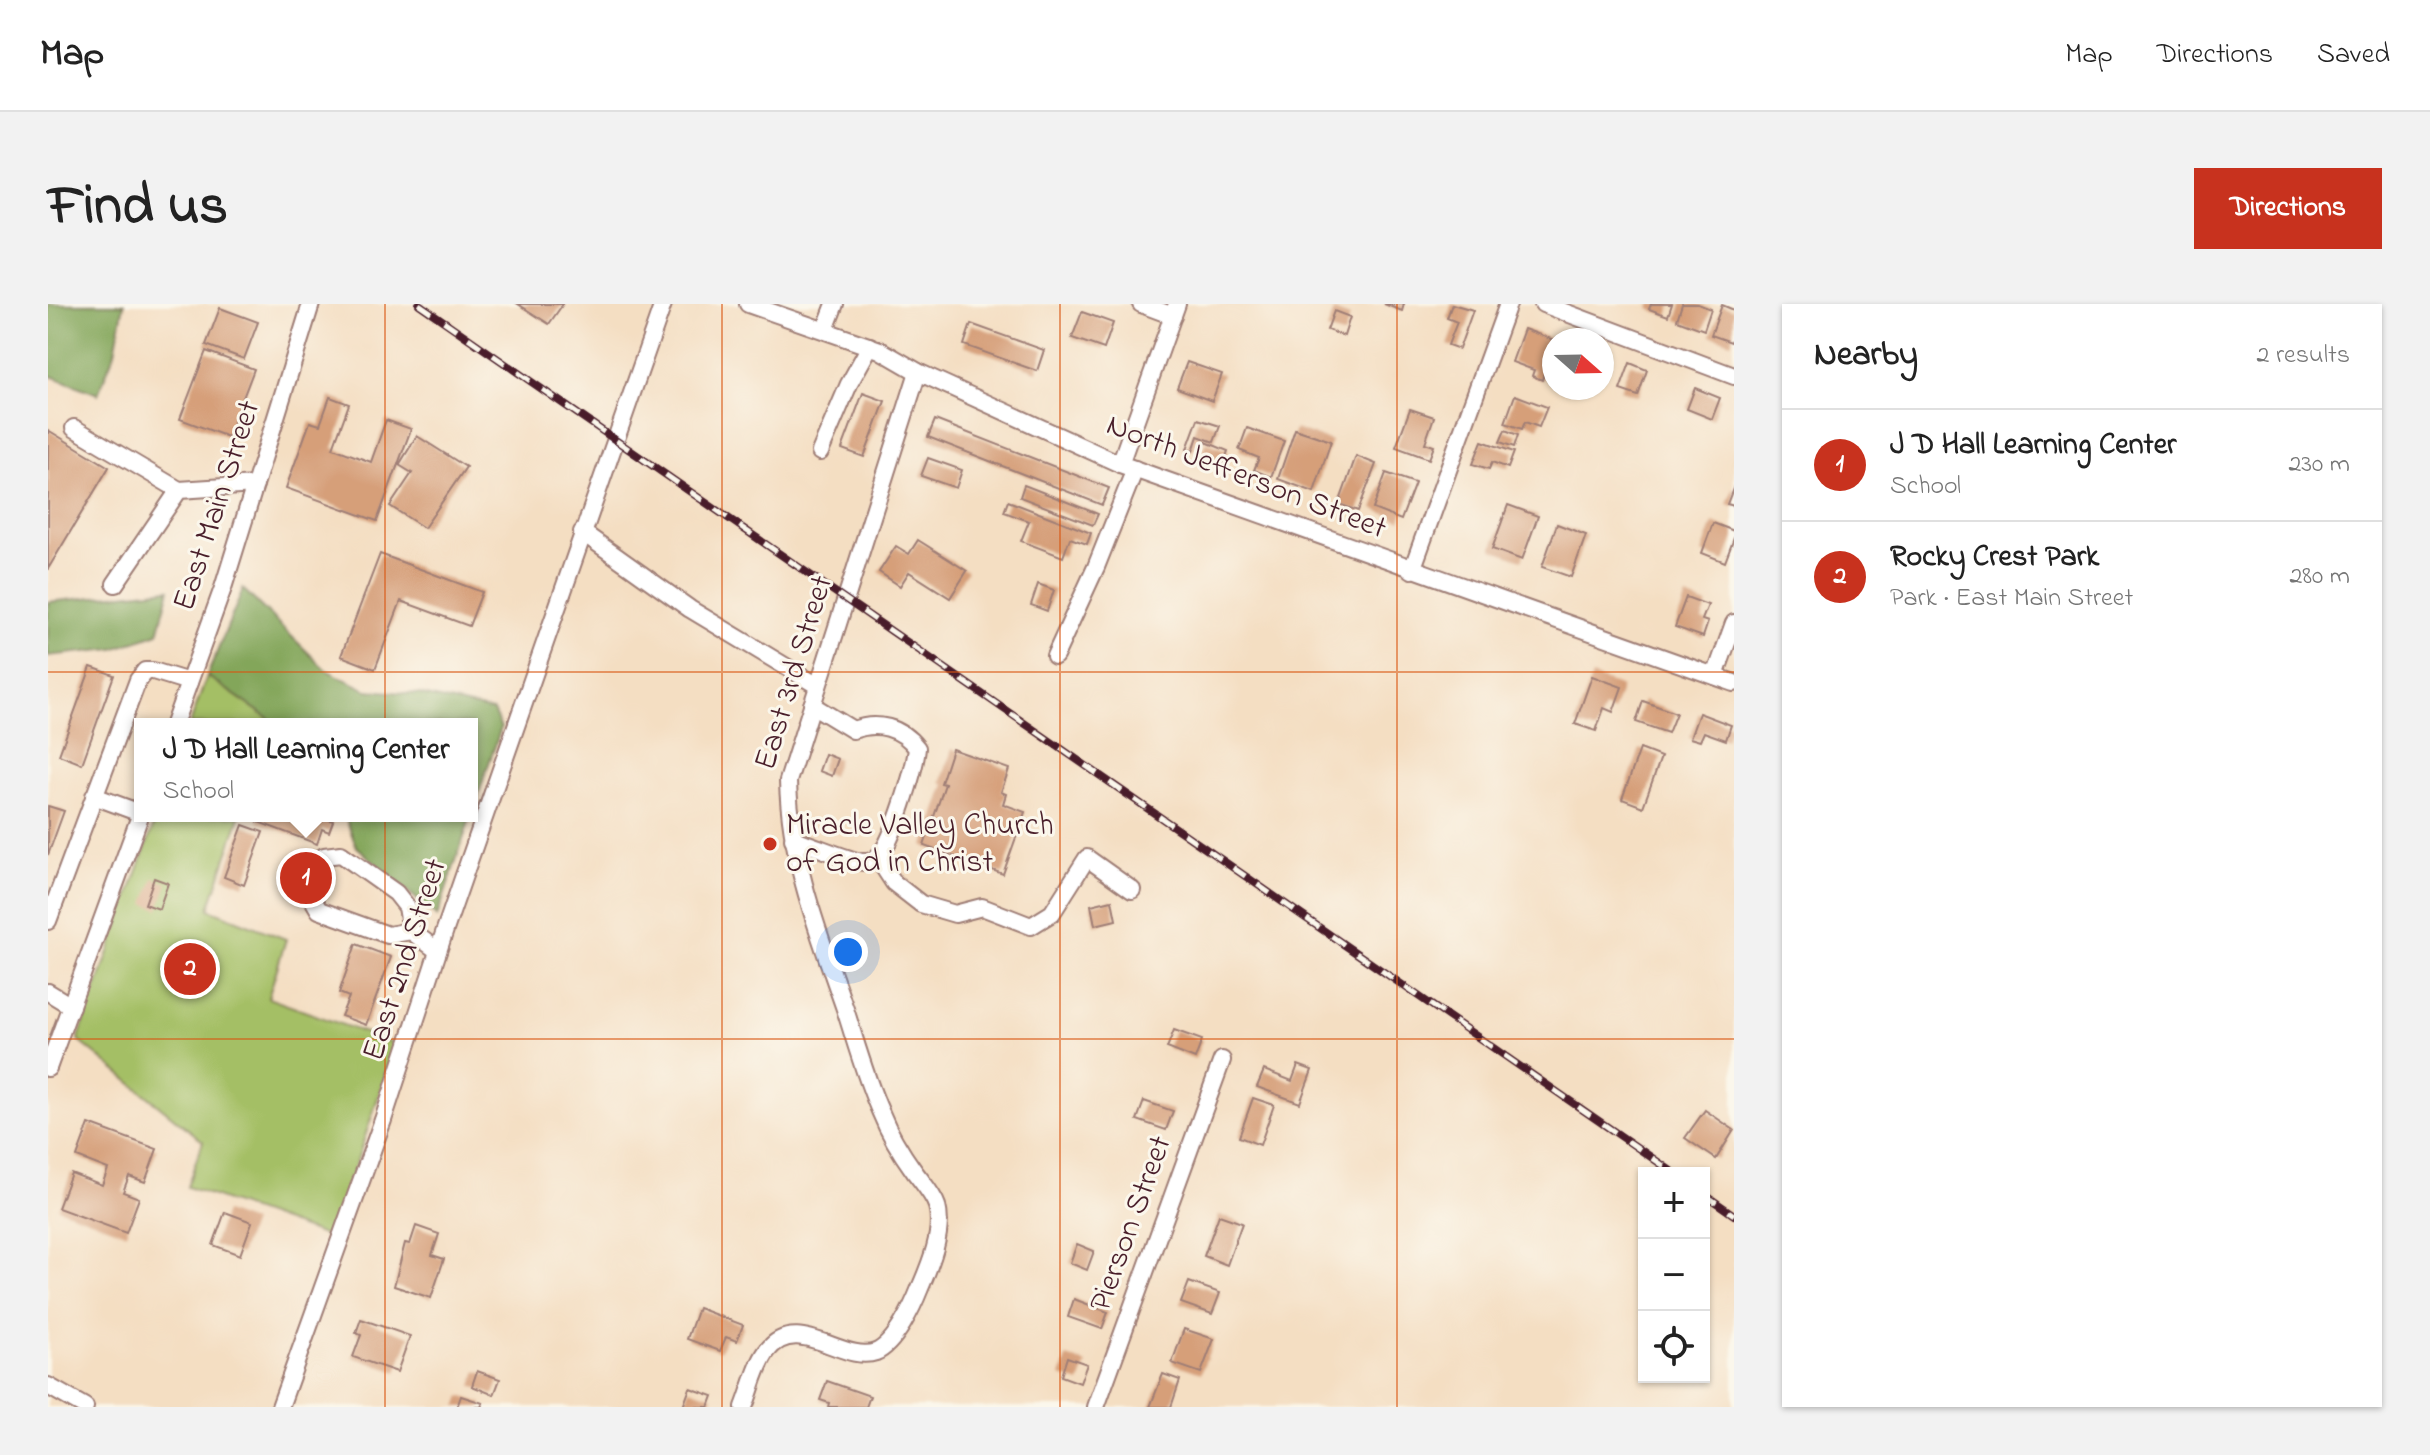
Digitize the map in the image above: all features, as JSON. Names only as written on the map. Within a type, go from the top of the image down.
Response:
[{"type":"street","name":"East Main Street","points":[[176,718],[223,588],[311,304]]},
{"type":"street","name":"East 2nd Street","points":[[280,1407],[383,1120],[438,951],[663,304]]},
{"type":"street","name":"North Jefferson Street","points":[[748,304],[870,346],[918,372],[1127,467],[1734,683]]},
{"type":"street","points":[[825,330],[835,304]]},
{"type":"street","points":[[1055,656],[1096,567],[1175,310],[1141,304]]},
{"type":"street","points":[[1412,570],[1508,304]]},
{"type":"street","points":[[1543,304],[1734,376]]},
{"type":"street","points":[[820,452],[849,384],[870,346]]},
{"type":"street","name":"East 3rd Street","points":[[744,1407],[768,1351],[780,1340],[816,1338],[857,1352],[876,1352],[892,1339],[911,1310],[927,1271],[938,1231],[937,1205],[906,1160],[880,1112],[811,912],[793,839],[788,781],[918,372]]},
{"type":"street","points":[[74,428],[179,490],[255,485]]},
{"type":"street","points":[[115,584],[179,490]]},
{"type":"street","points":[[582,532],[690,609],[818,686]]},
{"type":"street","points":[[1715,676],[1734,623]]},
{"type":"street","points":[[48,921],[138,680],[145,671],[153,671],[189,682]]},
{"type":"street","points":[[793,839],[861,862],[873,861],[882,853],[889,839],[915,764],[917,748],[909,738],[895,730],[874,725],[853,730],[812,705]]},
{"type":"street","points":[[94,796],[134,812]]},
{"type":"street","points":[[48,1068],[137,822]]},
{"type":"street","points":[[411,931],[388,935],[319,910],[308,891],[310,874],[324,856],[341,854],[396,893],[407,907],[411,931],[438,951]]},
{"type":"street","points":[[877,857],[894,883],[921,904],[955,914],[982,907],[1031,926],[1052,913],[1087,858],[1132,890]]},
{"type":"street","points":[[48,992],[71,1006]]},
{"type":"street","name":"Pierson Street","points":[[1096,1407],[1222,1060]]},
{"type":"street","points":[[48,1386],[85,1407]]},
{"type":"green space","points":[[48,304],[124,304],[115,352],[98,394],[48,375]]},
{"type":"green space","points":[[170,589],[158,633],[114,649],[48,656],[48,602]]},
{"type":"green space","points":[[243,589],[326,670],[367,690],[418,694],[493,711],[501,728],[478,795],[478,718],[268,718],[207,676]]},
{"type":"green space","points":[[207,676],[268,718],[192,718]]},
{"type":"green space","points":[[155,822],[238,822],[209,909],[286,939],[268,998],[396,1044],[331,1238],[187,1187],[203,1141],[78,1040]]},
{"type":"green space","points":[[347,822],[469,822],[437,917],[356,846]]},
{"type":"building","points":[[518,304],[563,304],[549,324]]},
{"type":"building","points":[[1384,304],[1404,304],[1402,311]]},
{"type":"building","points":[[1452,304],[1473,310],[1459,349],[1448,345],[1457,322],[1447,318]]},
{"type":"building","points":[[1651,304],[1672,304],[1668,316],[1649,309]]},
{"type":"building","points":[[1682,304],[1698,304],[1711,309],[1704,330],[1677,320]]},
{"type":"building","points":[[1722,305],[1734,310],[1731,342],[1711,335]]},
{"type":"building","points":[[220,308],[258,322],[244,359],[206,345]]},
{"type":"building","points":[[1334,311],[1350,317],[1344,336],[1327,330]]},
{"type":"building","points":[[1082,312],[1113,323],[1104,349],[1072,338]]},
{"type":"building","points":[[971,324],[1044,350],[1037,371],[964,345]]},
{"type":"building","points":[[1524,329],[1542,336],[1542,380],[1532,376],[1534,370],[1512,362]]},
{"type":"building","points":[[206,351],[254,369],[228,437],[180,419]]},
{"type":"building","points":[[1187,362],[1222,374],[1212,401],[1177,388]]},
{"type":"building","points":[[1630,363],[1647,370],[1638,396],[1620,390]]},
{"type":"building","points":[[1695,388],[1720,398],[1712,419],[1687,409]]},
{"type":"building","points":[[863,393],[885,401],[864,457],[842,449]]},
{"type":"building","points":[[1515,395],[1547,407],[1539,427],[1525,422],[1522,429],[1505,423]]},
{"type":"building","points":[[330,397],[349,404],[333,448],[371,462],[386,420],[411,429],[377,521],[286,488],[310,422],[320,425]]},
{"type":"building","points":[[1410,409],[1434,417],[1425,443],[1434,446],[1429,459],[1396,447]]},
{"type":"building","points":[[1198,419],[1220,426],[1214,442],[1198,436],[1193,451],[1187,449]]},
{"type":"building","points":[[935,420],[1109,488],[1102,505],[928,437]]},
{"type":"building","points":[[1247,428],[1284,441],[1271,477],[1254,470],[1259,458],[1239,450]]},
{"type":"building","points":[[1295,429],[1331,441],[1314,492],[1278,479]]},
{"type":"building","points":[[48,430],[109,467],[48,569]]},
{"type":"building","points":[[1505,430],[1518,435],[1514,447],[1500,442]]},
{"type":"building","points":[[417,436],[466,467],[424,528],[390,506],[412,473],[399,465]]},
{"type":"building","points":[[1482,441],[1514,452],[1508,468],[1492,462],[1489,469],[1473,464]]},
{"type":"building","points":[[1206,442],[1228,451],[1223,465],[1201,457]]},
{"type":"building","points":[[1356,456],[1376,464],[1358,511],[1339,504]]},
{"type":"building","points":[[928,458],[962,470],[956,488],[921,476]]},
{"type":"building","points":[[1386,473],[1415,483],[1401,520],[1373,509]]},
{"type":"building","points":[[1024,485],[1098,514],[1093,525],[1020,497]]},
{"type":"building","points":[[1734,486],[1734,506],[1727,504]]},
{"type":"building","points":[[1008,501],[1091,533],[1087,544],[1070,538],[1063,557],[1021,541],[1029,521],[1004,512]]},
{"type":"building","points":[[1508,505],[1538,516],[1522,560],[1492,549]]},
{"type":"building","points":[[1713,523],[1734,531],[1725,562],[1702,553]]},
{"type":"building","points":[[1557,524],[1586,535],[1571,577],[1542,567]]},
{"type":"building","points":[[918,540],[967,571],[950,598],[909,572],[900,586],[879,572],[896,546],[909,554]]},
{"type":"building","points":[[380,554],[482,592],[469,626],[401,601],[375,669],[341,656]]},
{"type":"building","points":[[1038,584],[1054,590],[1047,611],[1031,605]]},
{"type":"building","points":[[1686,597],[1708,605],[1702,620],[1708,622],[1703,637],[1675,627]]},
{"type":"building","points":[[91,667],[114,675],[82,764],[59,755]]},
{"type":"building","points":[[1592,676],[1622,687],[1613,712],[1604,708],[1596,731],[1575,724]]},
{"type":"building","points":[[1643,701],[1676,713],[1668,733],[1636,722]]},
{"type":"building","points":[[1699,713],[1731,725],[1726,740],[1704,732],[1700,741],[1690,738]]},
{"type":"building","points":[[952,749],[1009,769],[1001,792],[1006,794],[1003,804],[1025,812],[1003,874],[924,846],[945,784],[941,783]]},
{"type":"building","points":[[1640,749],[1661,757],[1643,807],[1622,799]]},
{"type":"building","points":[[825,754],[838,759],[832,776],[819,771]]},
{"type":"building","points":[[48,806],[64,811],[48,855]]},
{"type":"building","points":[[258,822],[333,822],[329,832],[322,829],[317,844]]},
{"type":"building","points":[[243,825],[263,832],[244,885],[224,877]]},
{"type":"building","points":[[154,878],[168,883],[159,909],[145,904]]},
{"type":"building","points":[[1112,900],[1116,920],[1095,925],[1091,905]]},
{"type":"building","points":[[356,944],[391,957],[366,1025],[341,1016],[349,997],[339,993]]},
{"type":"building","points":[[1174,1030],[1202,1040],[1195,1059],[1167,1048]]},
{"type":"building","points":[[1298,1065],[1312,1070],[1300,1103],[1257,1087],[1264,1070],[1292,1081]]},
{"type":"building","points":[[1253,1098],[1274,1105],[1260,1145],[1239,1137]]},
{"type":"building","points":[[1144,1101],[1173,1111],[1166,1130],[1137,1120]]},
{"type":"building","points":[[1705,1110],[1734,1130],[1716,1159],[1685,1138]]},
{"type":"building","points":[[89,1124],[157,1149],[145,1182],[129,1176],[123,1192],[139,1198],[126,1233],[58,1208],[71,1173],[102,1185],[108,1169],[77,1157]]},
{"type":"building","points":[[225,1212],[252,1222],[240,1255],[213,1245]]},
{"type":"building","points":[[1219,1215],[1242,1223],[1227,1265],[1204,1256]]},
{"type":"building","points":[[416,1226],[439,1234],[432,1255],[444,1259],[431,1298],[394,1286],[405,1243],[410,1244]]},
{"type":"building","points":[[1077,1244],[1094,1251],[1087,1270],[1070,1263]]},
{"type":"building","points":[[1189,1282],[1220,1293],[1212,1314],[1181,1303]]},
{"type":"building","points":[[1074,1299],[1108,1312],[1102,1329],[1068,1317]]},
{"type":"building","points":[[698,1308],[743,1325],[737,1341],[726,1337],[720,1351],[687,1339]]},
{"type":"building","points":[[361,1319],[410,1336],[397,1372],[353,1357],[361,1335],[356,1333]]},
{"type":"building","points":[[1184,1329],[1214,1339],[1201,1373],[1172,1363]]},
{"type":"building","points":[[1067,1357],[1087,1364],[1080,1383],[1061,1376]]},
{"type":"building","points":[[477,1371],[500,1379],[494,1395],[472,1386]]},
{"type":"building","points":[[1163,1374],[1180,1380],[1171,1407],[1150,1407]]},
{"type":"building","points":[[827,1381],[870,1396],[866,1407],[828,1407],[829,1403],[820,1400]]},
{"type":"building","points":[[690,1388],[713,1396],[709,1407],[683,1407]]},
{"type":"building","points":[[461,1396],[483,1403],[481,1407],[457,1407]]},
{"type":"railway","points":[[419,304],[1665,1167]]},
{"type":"railway","points":[[1710,1198],[1734,1215]]},
{"type":"place","name":"Miracle Valley Church of God in Christ","points":[[770,844]]},
{"type":"place","name":"J D Hall Learning Center","points":[[306,878]]},
{"type":"place","name":"Rocky Crest Park","points":[[190,969]]}]
